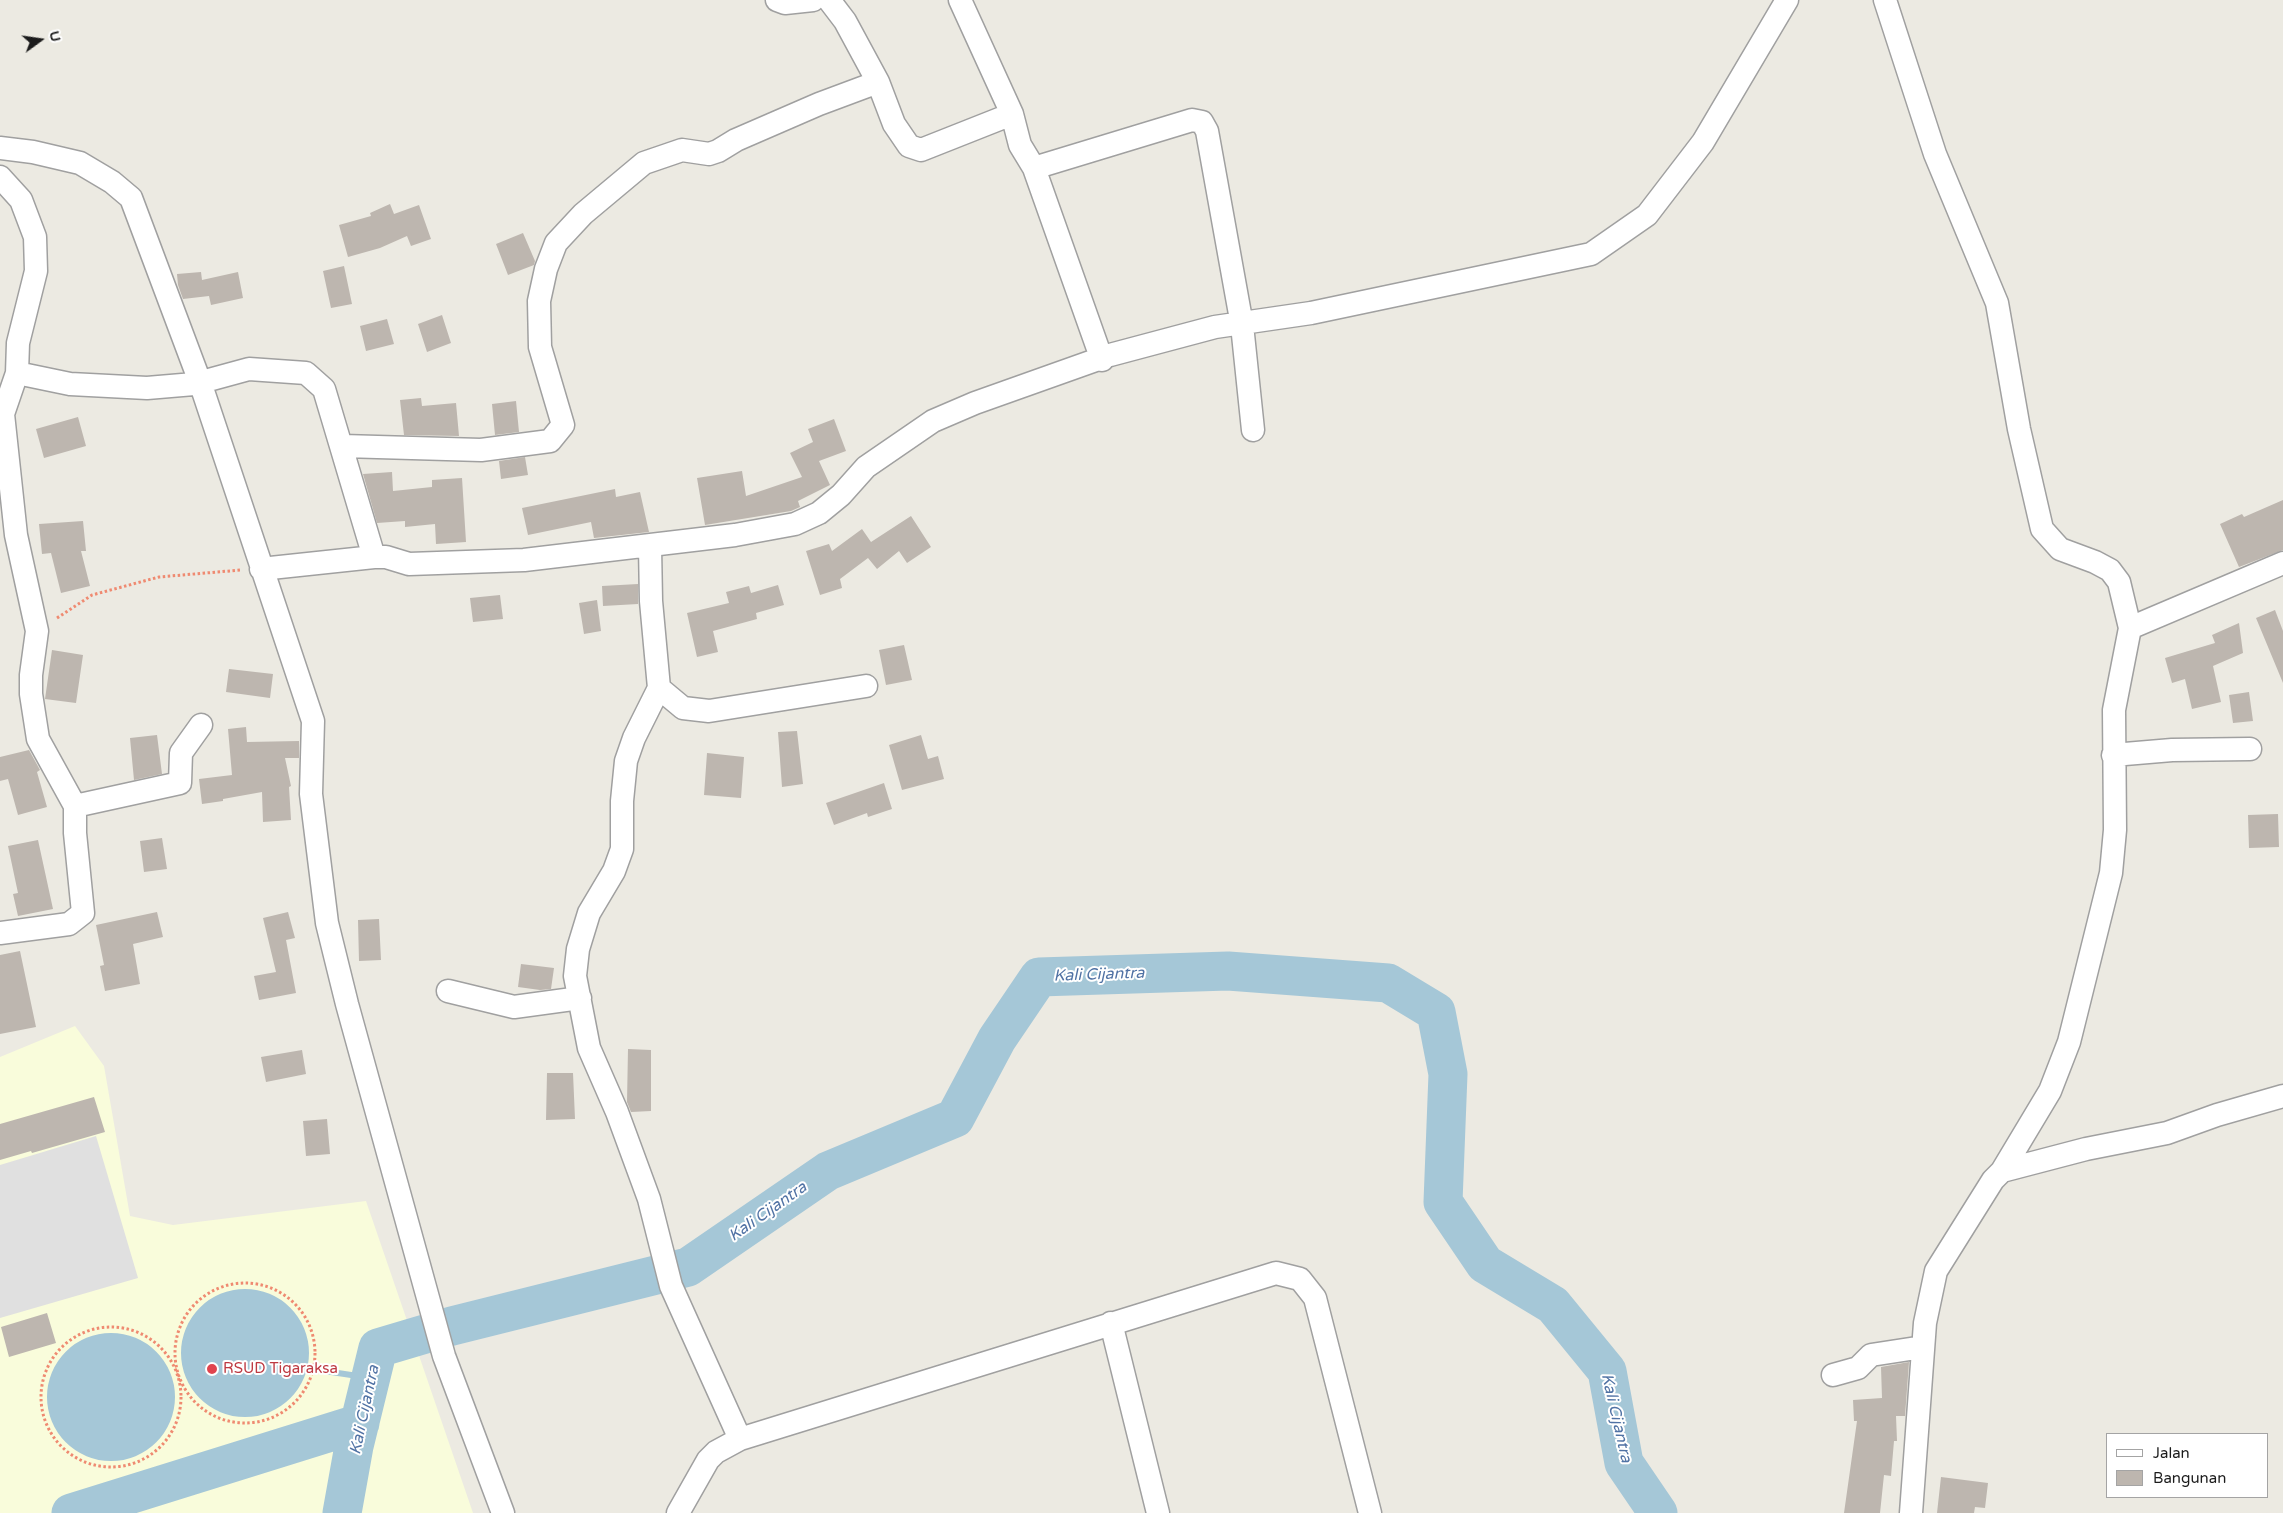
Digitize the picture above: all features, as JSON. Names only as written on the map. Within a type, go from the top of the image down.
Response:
[{"type":"street","points":[[777,0],[785,3],[813,0]]},
{"type":"street","points":[[829,0],[845,21],[878,82],[894,124],[904,142],[916,150],[921,150],[1012,114]]},
{"type":"street","points":[[960,0],[1012,114],[1020,145],[1034,168],[1102,360]]},
{"type":"street","points":[[260,569],[374,557],[386,557],[409,564],[524,560],[735,535],[795,524],[819,513],[841,495],[866,467],[934,421],[975,403],[1102,360],[1110,355],[1216,327],[1242,325],[1311,313],[1591,254],[1648,214],[1703,142],[1786,0]]},
{"type":"street","points":[[1885,0],[1935,154],[1997,303],[2019,429],[2042,529],[2060,549],[2095,562],[2110,570],[2119,582],[2130,628],[2114,710],[2115,830],[2111,873],[2069,1042],[2050,1091],[2002,1171],[1993,1180],[1936,1271],[1925,1323],[1911,1513]]},
{"type":"street","points":[[343,446],[481,450],[550,441],[563,425],[540,346],[539,300],[546,269],[556,243],[583,214],[644,163],[682,150],[709,154],[718,151],[736,140],[819,104],[878,82]]},
{"type":"street","points":[[1034,168],[1192,120],[1202,122],[1208,131],[1242,325],[1253,430]]},
{"type":"street","points":[[0,148],[33,152],[80,163],[112,182],[131,198],[200,382],[260,569],[313,721],[311,794],[327,923],[346,1004],[444,1356],[503,1513]]},
{"type":"street","points":[[0,177],[21,200],[35,237],[36,271],[18,343],[17,373],[3,414],[16,535],[37,631],[31,674],[31,694],[38,739],[75,806],[75,833],[83,913],[69,924],[0,933]]},
{"type":"street","points":[[17,373],[70,384],[147,388],[200,382],[249,370],[306,373],[324,389],[343,446],[374,557]]},
{"type":"street","points":[[650,546],[651,601],[659,688],[634,738],[626,761],[622,801],[622,849],[614,871],[589,913],[578,949],[575,976],[589,1048],[617,1112],[646,1191],[671,1286],[740,1439]]},
{"type":"street","points":[[2130,628],[2283,563]]},
{"type":"street","points":[[659,688],[683,708],[709,711],[866,686]]},
{"type":"street","points":[[75,806],[180,783],[181,753],[201,725]]},
{"type":"street","points":[[2113,755],[2172,750],[2250,748]]},
{"type":"street","points":[[448,991],[514,1008],[580,998]]},
{"type":"street","points":[[2002,1171],[2086,1149],[2167,1134],[2217,1115],[2283,1096]]},
{"type":"street","points":[[678,1513],[708,1460],[716,1452],[740,1439],[1276,1273],[1300,1279],[1315,1298],[1370,1513]]},
{"type":"street","points":[[1111,1323],[1158,1513]]},
{"type":"street","points":[[1833,1376],[1858,1368],[1871,1355],[1923,1347]]},
{"type":"path","points":[[37,631],[92,595],[160,577],[260,569]]},
{"type":"path","points":[[178,1374],[174,1348],[181,1322],[197,1301],[219,1287],[244,1282],[270,1286],[293,1300],[308,1321],[316,1346],[314,1372],[303,1396],[284,1414],[259,1423],[233,1424],[209,1414],[189,1397],[178,1374],[163,1350],[141,1333],[114,1326],[87,1330],[64,1344],[48,1367],[40,1393],[44,1421],[59,1445],[81,1461],[108,1468],[135,1464],[158,1450],[175,1428],[182,1401],[178,1374]]},
{"type":"shaded area","name":"RSUD Tigaraksa","points":[[75,1026],[104,1066],[130,1216],[173,1225],[366,1201],[473,1513],[0,1513],[0,1057]]},
{"type":"shaded area","points":[[96,1136],[138,1278],[0,1318],[0,1165]]},
{"type":"water","points":[[245,1289],[258,1290],[270,1294],[290,1308],[304,1328],[308,1340],[308,1366],[304,1378],[290,1398],[270,1412],[258,1416],[245,1417],[232,1416],[220,1412],[200,1398],[186,1378],[182,1366],[181,1353],[182,1340],[186,1328],[200,1308],[220,1294],[232,1290]]},
{"type":"water","points":[[111,1333],[124,1334],[136,1338],[156,1352],[170,1372],[174,1384],[174,1410],[170,1422],[156,1442],[136,1456],[124,1460],[111,1461],[98,1460],[86,1456],[66,1442],[52,1422],[48,1410],[47,1397],[48,1384],[52,1372],[66,1352],[86,1338],[98,1334]]},
{"type":"building","points":[[390,204],[394,214],[419,205],[431,239],[411,246],[407,236],[380,248],[348,257],[339,225],[371,216],[370,213]]},
{"type":"building","points":[[523,233],[535,261],[534,265],[508,275],[496,244]]},
{"type":"building","points":[[344,266],[352,304],[331,308],[323,271]]},
{"type":"building","points":[[201,272],[202,280],[238,272],[243,298],[211,305],[209,296],[183,299],[178,285],[177,274]]},
{"type":"building","points":[[442,315],[451,343],[427,352],[418,324]]},
{"type":"building","points":[[387,319],[394,344],[366,351],[360,326]]},
{"type":"building","points":[[421,398],[422,406],[456,403],[459,436],[404,435],[400,400]]},
{"type":"building","points":[[516,401],[519,432],[495,435],[492,404]]},
{"type":"building","points":[[78,417],[86,446],[44,458],[36,429]]},
{"type":"building","points":[[834,419],[846,451],[819,461],[830,485],[798,501],[800,507],[791,511],[705,525],[697,478],[742,471],[746,496],[802,477],[790,453],[813,442],[808,429]]},
{"type":"building","points":[[525,457],[528,475],[501,479],[499,461]]},
{"type":"building","points":[[392,472],[393,491],[432,487],[432,480],[462,478],[466,542],[436,544],[435,524],[405,527],[405,521],[377,523],[363,474]]},
{"type":"building","points":[[615,489],[616,497],[640,492],[649,532],[594,538],[591,522],[528,535],[522,508]]},
{"type":"building","points":[[2283,500],[2283,550],[2239,567],[2220,524],[2242,514],[2244,517]]},
{"type":"building","points":[[911,516],[931,547],[907,563],[899,551],[877,569],[868,558],[840,579],[842,588],[820,595],[806,551],[829,544],[832,551],[862,529],[871,542]]},
{"type":"building","points":[[83,521],[86,551],[81,551],[90,586],[61,593],[51,553],[42,554],[39,524]]},
{"type":"building","points":[[638,584],[638,604],[603,606],[602,586]]},
{"type":"building","points":[[778,585],[784,605],[756,613],[757,619],[713,631],[718,652],[697,657],[687,613],[729,603],[726,592],[749,586],[751,593]]},
{"type":"building","points":[[500,595],[503,619],[473,622],[470,598]]},
{"type":"building","points":[[597,600],[601,631],[584,634],[579,603]]},
{"type":"building","points":[[2275,610],[2283,631],[2283,683],[2256,618]]},
{"type":"building","points":[[2239,623],[2243,653],[2213,666],[2221,702],[2192,709],[2185,679],[2172,683],[2165,658],[2215,643],[2212,635]]},
{"type":"building","points":[[904,645],[912,680],[886,685],[879,650]]},
{"type":"building","points":[[52,650],[83,655],[76,703],[45,699]]},
{"type":"building","points":[[229,669],[273,674],[270,698],[226,692]]},
{"type":"building","points":[[2249,692],[2253,721],[2233,723],[2229,695]]},
{"type":"building","points":[[246,727],[247,742],[299,741],[299,758],[285,758],[291,786],[289,787],[291,820],[263,822],[262,792],[202,804],[199,779],[232,775],[228,729]]},
{"type":"building","points":[[797,731],[803,784],[782,787],[778,732]]},
{"type":"building","points":[[157,735],[162,774],[134,780],[130,738]]},
{"type":"building","points":[[921,735],[928,759],[938,756],[944,779],[902,790],[889,745]]},
{"type":"building","points":[[29,750],[40,770],[37,772],[47,807],[18,815],[8,779],[0,781],[0,757]]},
{"type":"building","points":[[707,753],[744,757],[741,798],[704,795]]},
{"type":"building","points":[[884,783],[892,809],[868,817],[867,813],[834,825],[826,803]]},
{"type":"building","points":[[2278,814],[2279,847],[2249,848],[2248,815]]},
{"type":"building","points":[[162,838],[167,869],[144,872],[140,841]]},
{"type":"building","points":[[38,840],[53,909],[18,916],[13,894],[18,893],[8,846]]},
{"type":"building","points":[[157,912],[163,937],[133,944],[140,984],[105,991],[100,966],[104,965],[96,925]]},
{"type":"building","points":[[288,912],[295,938],[286,940],[296,993],[259,1000],[254,976],[276,972],[263,918]]},
{"type":"building","points":[[379,919],[381,960],[359,961],[358,920]]},
{"type":"building","points":[[20,951],[36,1027],[0,1034],[0,955]]},
{"type":"building","points":[[521,964],[554,968],[551,989],[540,990],[518,987]]},
{"type":"building","points":[[628,1049],[651,1050],[651,1111],[631,1112],[627,1102]]},
{"type":"building","points":[[302,1050],[306,1074],[266,1082],[261,1057]]},
{"type":"building","points":[[547,1073],[573,1073],[575,1119],[546,1120]]},
{"type":"building","points":[[94,1097],[105,1132],[0,1160],[0,1124]]},
{"type":"building","points":[[327,1119],[330,1154],[306,1156],[303,1121]]},
{"type":"building","points":[[47,1313],[56,1343],[9,1357],[1,1327]]},
{"type":"building","points":[[1909,1362],[1905,1416],[1896,1416],[1897,1441],[1894,1441],[1891,1476],[1884,1475],[1880,1513],[1844,1513],[1857,1421],[1854,1421],[1853,1400],[1882,1398],[1881,1367]]},
{"type":"building","points":[[1941,1477],[1988,1483],[1985,1508],[1975,1507],[1974,1513],[1937,1513]]},
{"type":"waterway","name":"Kali Cijantra","points":[[342,1513],[354,1446],[378,1348],[452,1326],[688,1267],[828,1171],[955,1118],[997,1039],[1039,977],[1228,971],[1388,983],[1436,1012],[1448,1074],[1443,1202],[1485,1264],[1553,1305],[1607,1371],[1624,1463],[1658,1513]]},
{"type":"waterway","points":[[318,1370],[371,1378]]},
{"type":"waterway","points":[[71,1513],[360,1423]]},
{"type":"place","name":"RSUD Tigaraksa","points":[[212,1369]]}]
